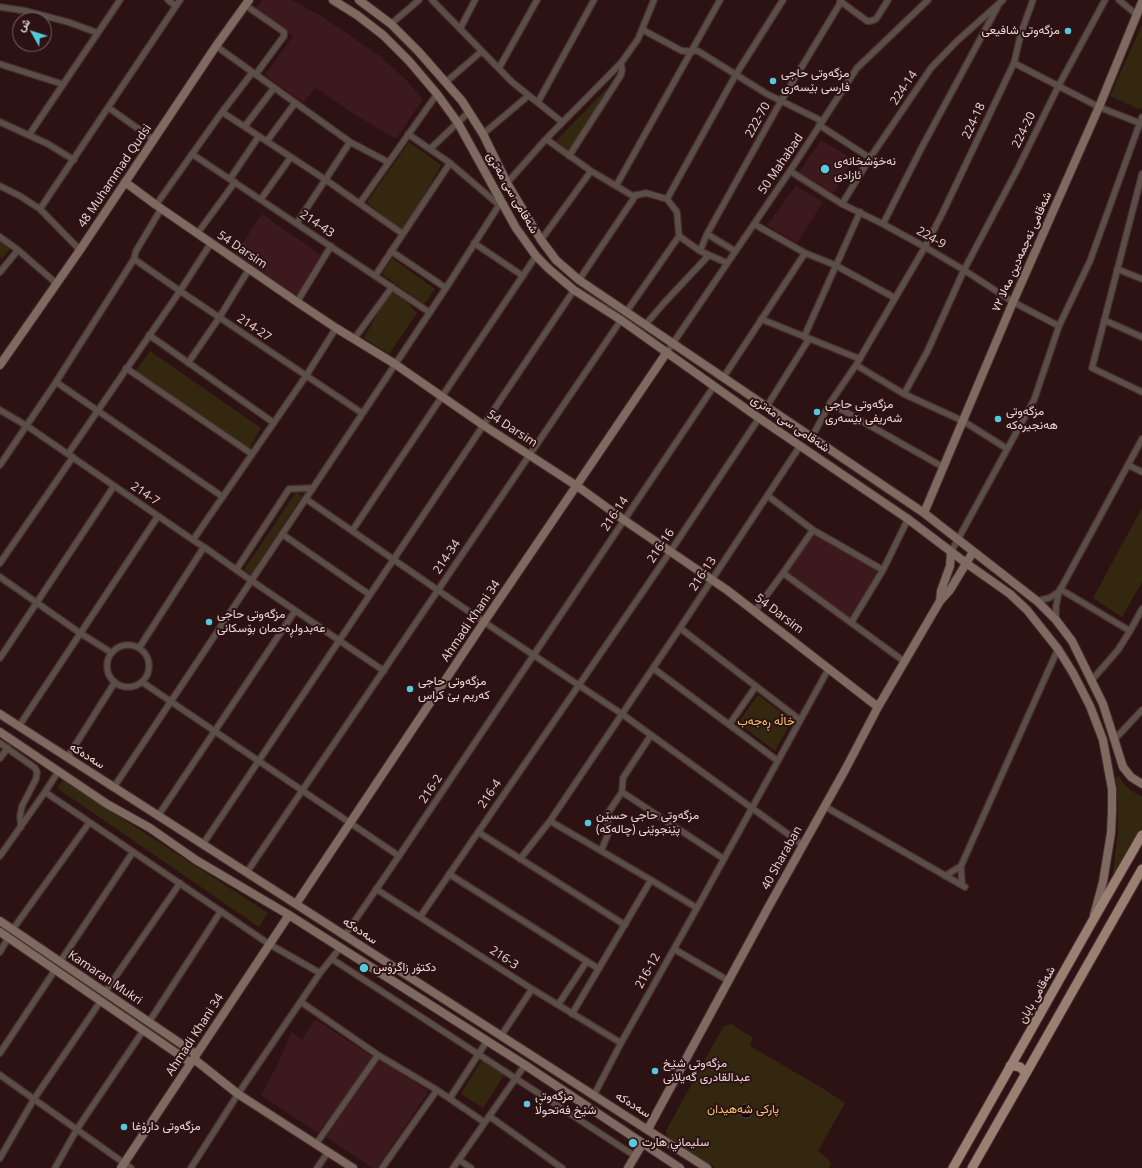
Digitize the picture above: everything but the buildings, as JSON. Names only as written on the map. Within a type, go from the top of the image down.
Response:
[{"type":"main road","name":"شەقامی سی مەتری","points":[[333,0],[357,15],[383,35],[409,61],[437,94],[458,123],[500,203],[536,256],[549,269],[574,290],[621,320],[759,418],[908,519],[1010,594],[1021,604],[1058,649],[1079,682],[1103,740],[1112,789],[1111,833],[1103,882],[1092,922]]},
{"type":"main road","name":"شەقامی سی مەتری","points":[[362,1],[391,24],[418,51],[446,82],[469,112],[507,183],[541,240],[556,260],[579,280],[924,513],[1037,602],[1056,620],[1072,641],[1103,704],[1123,767],[1131,776],[1142,784]]},
{"type":"main road","name":"شەقامی نەجمەدین مەلا ٧٢","points":[[924,513],[1013,302],[1099,107],[1142,2]]},
{"type":"main road","name":"48 Muhammad Qudsi","points":[[0,365],[80,250],[216,46],[247,3]]},
{"type":"main road","name":"54 Darsim","points":[[125,182],[158,207],[297,302],[395,364],[483,425],[577,486],[670,552],[713,580],[878,707]]},
{"type":"main road","points":[[516,228],[525,225],[529,220]]},
{"type":"main road","name":"Ahmadi Khani 34","points":[[296,904],[484,622],[667,352]]},
{"type":"main road","name":"40 Sharaban","points":[[940,601],[950,566],[951,552]]},
{"type":"main road","name":"40 Sharaban","points":[[648,1129],[878,707],[940,601],[950,590],[973,552]]},
{"type":"main road","points":[[1090,706],[1103,704]]},
{"type":"main road","name":"سەدەکە","points":[[0,714],[648,1129],[706,1168]]},
{"type":"main road","name":"سەدەکە","points":[[0,732],[106,804],[156,832],[181,848],[196,860],[289,915],[447,1015],[680,1168]]},
{"type":"main road","points":[[156,832],[163,832],[167,829],[168,826],[161,818]]},
{"type":"main road","points":[[181,848],[178,841],[179,837],[182,835],[189,836]]},
{"type":"main road","name":"شەقامی بابان","points":[[953,1168],[1142,835]]},
{"type":"main road","points":[[972,1168],[1142,868]]},
{"type":"main road","name":"Ahmadi Khani 34","points":[[126,1166],[193,1059],[289,915]]},
{"type":"main road","name":"Kamaran Mukri","points":[[0,921],[149,1022],[238,1094],[353,1168]]},
{"type":"main road","name":"Kamaran Mukri","points":[[0,932],[143,1031],[193,1059]]},
{"type":"main road","points":[[73,983],[78,974]]},
{"type":"main road","points":[[431,1005],[435,1001],[437,995]]},
{"type":"main road","points":[[447,1015],[448,1009],[452,1004]]},
{"type":"main road","points":[[1025,1040],[1026,1045],[1032,1050],[1041,1048]]},
{"type":"main road","points":[[1010,1066],[1020,1068],[1024,1071],[1025,1075]]},
{"type":"main road","points":[[628,1168],[643,1143]]},
{"type":"street","points":[[29,135],[120,0]]},
{"type":"street","points":[[40,209],[178,3],[168,0]]},
{"type":"street","points":[[391,24],[419,0]]},
{"type":"street","points":[[432,0],[512,82],[562,122]]},
{"type":"street","points":[[460,29],[475,0]]},
{"type":"street","points":[[498,68],[537,0]]},
{"type":"street","points":[[538,102],[594,0]]},
{"type":"street","points":[[507,183],[562,122],[595,91],[621,63],[643,30],[654,0]]},
{"type":"street","points":[[616,186],[720,0]]},
{"type":"street","points":[[667,199],[735,76],[783,0]]},
{"type":"street","points":[[840,1],[867,21],[871,21],[876,19],[888,0]]},
{"type":"street","name":"50 Mahabad","points":[[667,352],[726,263],[790,171],[857,68],[928,0]]},
{"type":"street","name":"224-18","points":[[812,437],[830,403],[856,365],[895,298],[966,165],[1014,63],[1021,33],[1032,0]]},
{"type":"street","name":"224-20","points":[[904,394],[927,352],[964,270],[1018,168],[1059,85],[1105,0]]},
{"type":"street","points":[[1119,0],[1136,14]]},
{"type":"street","name":"222-70","points":[[700,251],[707,234],[781,101],[840,1]]},
{"type":"street","points":[[883,224],[922,147],[1002,1]]},
{"type":"street","name":"224-14","points":[[842,204],[870,158],[932,68],[957,41],[1002,1]]},
{"type":"street","points":[[0,465],[56,382],[134,259],[136,251],[158,207],[192,154],[222,112],[284,36],[284,32],[280,28],[247,3]]},
{"type":"street","points":[[0,7],[26,10],[68,22],[98,33]]},
{"type":"street","points":[[643,30],[682,51],[698,51],[735,76],[821,123],[870,158]]},
{"type":"street","points":[[216,46],[350,142],[388,162]]},
{"type":"street","points":[[446,82],[482,52]]},
{"type":"street","points":[[570,156],[621,75],[621,63]]},
{"type":"street","points":[[951,552],[1006,448],[1034,400],[1059,326],[1090,261],[1141,122],[1099,107],[1014,63]]},
{"type":"street","points":[[0,64],[62,84]]},
{"type":"street","points":[[245,126],[274,88]]},
{"type":"street","points":[[360,203],[437,94]]},
{"type":"street","points":[[482,134],[528,96]]},
{"type":"street","points":[[267,141],[295,103]]},
{"type":"street","points":[[108,108],[154,140]]},
{"type":"street","points":[[222,112],[326,180],[403,234]]},
{"type":"street","points":[[430,149],[469,112]]},
{"type":"street","points":[[0,122],[48,144],[74,160]]},
{"type":"street","points":[[114,787],[446,288],[500,203],[450,163],[408,134]]},
{"type":"street","points":[[197,234],[260,136]]},
{"type":"street","points":[[546,139],[616,186],[634,196],[646,193],[667,199],[677,212],[679,236],[627,311]]},
{"type":"street","points":[[297,223],[350,142]]},
{"type":"street","name":"214-43","points":[[192,154],[429,312]]},
{"type":"street","points":[[261,199],[291,158]]},
{"type":"street","points":[[375,276],[450,163]]},
{"type":"street","points":[[541,240],[591,170]]},
{"type":"street","name":"224-9","points":[[790,171],[842,204],[924,246],[1013,302],[1059,326]]},
{"type":"street","points":[[1142,174],[1092,368],[1142,392]]},
{"type":"street","points":[[0,186],[20,196],[40,209],[80,250]]},
{"type":"street","points":[[579,280],[636,195]]},
{"type":"street","points":[[767,406],[806,338],[835,265],[860,212]]},
{"type":"street","points":[[754,224],[805,253],[835,265],[895,298]]},
{"type":"street","points":[[707,234],[735,251]]},
{"type":"street","points":[[679,236],[700,251],[726,263]]},
{"type":"street","points":[[0,237],[18,250],[56,283]]},
{"type":"street","points":[[0,563],[70,456],[97,410],[180,291],[211,243]]},
{"type":"street","points":[[474,243],[523,276]]},
{"type":"street","points":[[297,302],[331,246]]},
{"type":"street","points":[[0,272],[18,250]]},
{"type":"street","points":[[391,251],[446,288]]},
{"type":"street","points":[[723,378],[805,253]]},
{"type":"street","points":[[352,531],[536,256]]},
{"type":"street","points":[[646,324],[709,256]]},
{"type":"street","name":"214-27","points":[[134,259],[219,318],[362,413]]},
{"type":"street","points":[[0,262],[7,264]]},
{"type":"street","points":[[188,363],[219,318],[249,269]]},
{"type":"street","points":[[1117,269],[1142,279]]},
{"type":"street","points":[[354,339],[392,287]]},
{"type":"street","points":[[203,844],[574,290]]},
{"type":"street","points":[[761,319],[860,358]]},
{"type":"street","name":"214-34","points":[[247,872],[621,320]]},
{"type":"street","points":[[1104,320],[1142,337]]},
{"type":"street","points":[[193,540],[306,376],[336,328]]},
{"type":"street","points":[[149,335],[274,423]]},
{"type":"street","points":[[856,365],[904,394],[963,421],[1006,448]]},
{"type":"street","points":[[126,368],[252,454]]},
{"type":"street","points":[[56,382],[223,497]]},
{"type":"street","name":"216-14","points":[[534,654],[714,386]]},
{"type":"street","points":[[830,403],[943,467]]},
{"type":"street","name":"214-7","points":[[0,410],[27,426],[384,671]]},
{"type":"street","name":"216-16","points":[[578,684],[670,552],[759,418]]},
{"type":"street","points":[[1056,620],[1056,606],[1060,590],[1142,439]]},
{"type":"street","name":"216-13","points":[[520,859],[550,821],[713,580],[800,446]]},
{"type":"street","points":[[1128,465],[1142,472]]},
{"type":"street","points":[[0,658],[114,486]]},
{"type":"street","points":[[236,570],[289,489],[313,488]]},
{"type":"street","points":[[768,496],[812,530],[882,570]]},
{"type":"street","points":[[306,499],[484,622],[622,714],[803,845]]},
{"type":"street","points":[[19,726],[158,516]]},
{"type":"street","points":[[851,623],[882,570],[908,519]]},
{"type":"street","points":[[755,611],[812,530]]},
{"type":"street","points":[[282,534],[370,595]]},
{"type":"street","points":[[139,648],[204,547]]},
{"type":"street","points":[[783,573],[905,662]]},
{"type":"street","points":[[0,577],[80,633],[112,653]]},
{"type":"street","points":[[1037,602],[1049,598],[1060,590]]},
{"type":"street","points":[[1060,590],[1130,631]]},
{"type":"street","points":[[1091,680],[1111,659],[1130,631],[1142,609]]},
{"type":"street","points":[[161,818],[215,731],[295,611]]},
{"type":"street","points":[[680,628],[800,720]]},
{"type":"street","points":[[128,645],[139,648],[144,652],[149,664],[149,671],[142,682],[132,687],[126,687],[110,678],[107,665],[112,653],[116,649],[128,645]]},
{"type":"street","points":[[824,806],[964,886],[961,866],[1058,649]]},
{"type":"street","name":"216-2","points":[[345,935],[534,654]]},
{"type":"street","points":[[653,668],[778,761]]},
{"type":"street","name":"216-12","points":[[594,1095],[621,1043],[829,668]]},
{"type":"street","points":[[67,758],[115,682]]},
{"type":"street","points":[[142,682],[399,856]]},
{"type":"street","name":"216-4","points":[[420,917],[578,684]]},
{"type":"street","points":[[729,724],[756,686]]},
{"type":"street","points":[[1114,740],[1142,710]]},
{"type":"street","points":[[601,851],[608,834],[608,813],[622,792],[622,778],[651,735]]},
{"type":"street","points":[[0,743],[35,768],[37,772],[36,779],[22,806],[20,827]]},
{"type":"street","points":[[0,758],[8,748]]},
{"type":"street","points":[[0,856],[46,792],[58,772]]},
{"type":"street","points":[[46,792],[89,823],[269,944],[320,973]]},
{"type":"street","points":[[622,792],[724,859]]},
{"type":"street","points":[[550,821],[697,908]]},
{"type":"street","points":[[13,929],[89,823]]},
{"type":"street","points":[[478,832],[625,925]]},
{"type":"street","points":[[60,962],[133,852]]},
{"type":"street","points":[[945,876],[961,866]]},
{"type":"street","points":[[449,874],[599,969]]},
{"type":"street","points":[[572,1014],[652,880]]},
{"type":"street","points":[[105,992],[180,883]]},
{"type":"street","name":"216-3","points":[[376,889],[532,989],[621,1043]]},
{"type":"street","points":[[149,1022],[221,911]]},
{"type":"street","points":[[0,952],[8,938]]},
{"type":"street","points":[[191,1168],[238,1094],[320,973],[340,948]]},
{"type":"street","points":[[674,949],[729,981]]},
{"type":"street","points":[[332,959],[635,1156]]},
{"type":"street","points":[[558,1005],[587,961]]},
{"type":"street","points":[[0,1052],[55,970]]},
{"type":"street","points":[[501,1036],[532,989]]},
{"type":"street","points":[[0,1158],[34,1099],[100,1002]]},
{"type":"street","points":[[301,1002],[378,1055],[450,1098],[484,1122]]},
{"type":"street","points":[[55,1168],[77,1129],[143,1031]]},
{"type":"street","points":[[450,1098],[488,1041]]},
{"type":"street","points":[[316,1144],[378,1055]]},
{"type":"street","points":[[453,1168],[525,1065]]},
{"type":"street","points":[[0,1075],[77,1129],[126,1166]]},
{"type":"street","points":[[382,1168],[437,1090]]},
{"type":"street","points":[[489,1116],[562,1168]]},
{"type":"street","points":[[317,1168],[328,1152]]},
{"type":"street","points":[[459,1160],[470,1168]]},
{"type":"shaded area","points":[[262,0],[292,0],[321,16],[380,56],[406,80],[423,99],[396,139],[354,114],[316,88],[303,102],[265,75],[293,36],[255,9]]},
{"type":"shaded area","points":[[821,140],[853,159],[834,193],[799,172]]},
{"type":"shaded area","points":[[796,186],[823,202],[797,243],[767,225]]},
{"type":"shaded area","points":[[262,214],[321,255],[296,297],[234,256]]},
{"type":"shaded area","points":[[813,533],[878,571],[851,618],[787,572]]},
{"type":"shaded area","points":[[315,1019],[373,1057],[318,1133],[261,1095],[278,1064],[291,1032],[302,1040]]},
{"type":"shaded area","points":[[378,1062],[382,1062],[427,1090],[427,1094],[377,1168],[372,1168],[326,1137]]},
{"type":"shaded area","points":[[743,1104],[749,1104],[753,1108],[753,1114],[749,1118],[743,1118],[739,1114],[739,1108]]},
{"type":"green space","points":[[1142,25],[1142,107],[1141,110],[1110,96]]},
{"type":"green space","points":[[625,70],[573,154],[555,142]]},
{"type":"green space","points":[[409,142],[441,165],[403,234],[367,202]]},
{"type":"green space","points":[[0,241],[10,249],[2,259],[0,258]]},
{"type":"green space","points":[[392,258],[435,289],[424,304],[382,274]]},
{"type":"green space","points":[[392,287],[417,313],[389,354],[364,338]]},
{"type":"green space","points":[[150,351],[261,428],[248,451],[134,373]]},
{"type":"green space","points":[[296,492],[302,496],[251,574],[244,570]]},
{"type":"green space","points":[[1142,508],[1142,582],[1122,617],[1093,598]]},
{"type":"green space","name":"خاڵە ڕەجەب","points":[[758,695],[792,720],[775,751],[738,723]]},
{"type":"green space","points":[[1119,776],[1130,790],[1142,797],[1142,835],[1111,889],[1118,832],[1117,789],[1115,777]]},
{"type":"green space","points":[[63,780],[268,913],[259,927],[57,788]]},
{"type":"green space","name":"پارکی شەهیدان","points":[[731,1024],[753,1038],[750,1046],[845,1103],[818,1151],[831,1163],[829,1168],[716,1168],[669,1139],[666,1131],[668,1127],[722,1029],[724,1026]]},
{"type":"green space","points":[[483,1058],[506,1072],[483,1108],[461,1094]]},
{"type":"place","name":"مزگەوتی شافیعی","points":[[1068,31]]},
{"type":"place","name":"مزگەوتی حاجی فارسی بێسەری","points":[[773,81]]},
{"type":"place","name":"نەخۆشخانەی ئازادی","points":[[825,169]]},
{"type":"place","name":"مزگەوتی حاجی شەریفی بێسەری","points":[[817,412]]},
{"type":"place","name":"مزگەوتی ھەنجیرەکە","points":[[998,419]]},
{"type":"place","name":"مزگەوتی حاجی عەبدولڕەحمان بۆسکانی","points":[[209,622]]},
{"type":"place","name":"مزگەوتی حاجی کەریم بێ کراس","points":[[410,689]]},
{"type":"place","name":"مزگەوتی حاجی حسێن پێنجوێنی (چالەکە)","points":[[588,823]]},
{"type":"place","name":"دکتۆر زاگرۆس","points":[[364,968]]},
{"type":"place","name":"مزگەوتی شێخ عبدالقادری گەیلانی","points":[[655,1071]]},
{"type":"place","name":"مزگەوتی شێخ فەتحوڵا","points":[[527,1104]]},
{"type":"place","name":"مزگەوتی دارۆغا","points":[[124,1127]]},
{"type":"place","name":"سليماني هارت","points":[[633,1143]]}]
